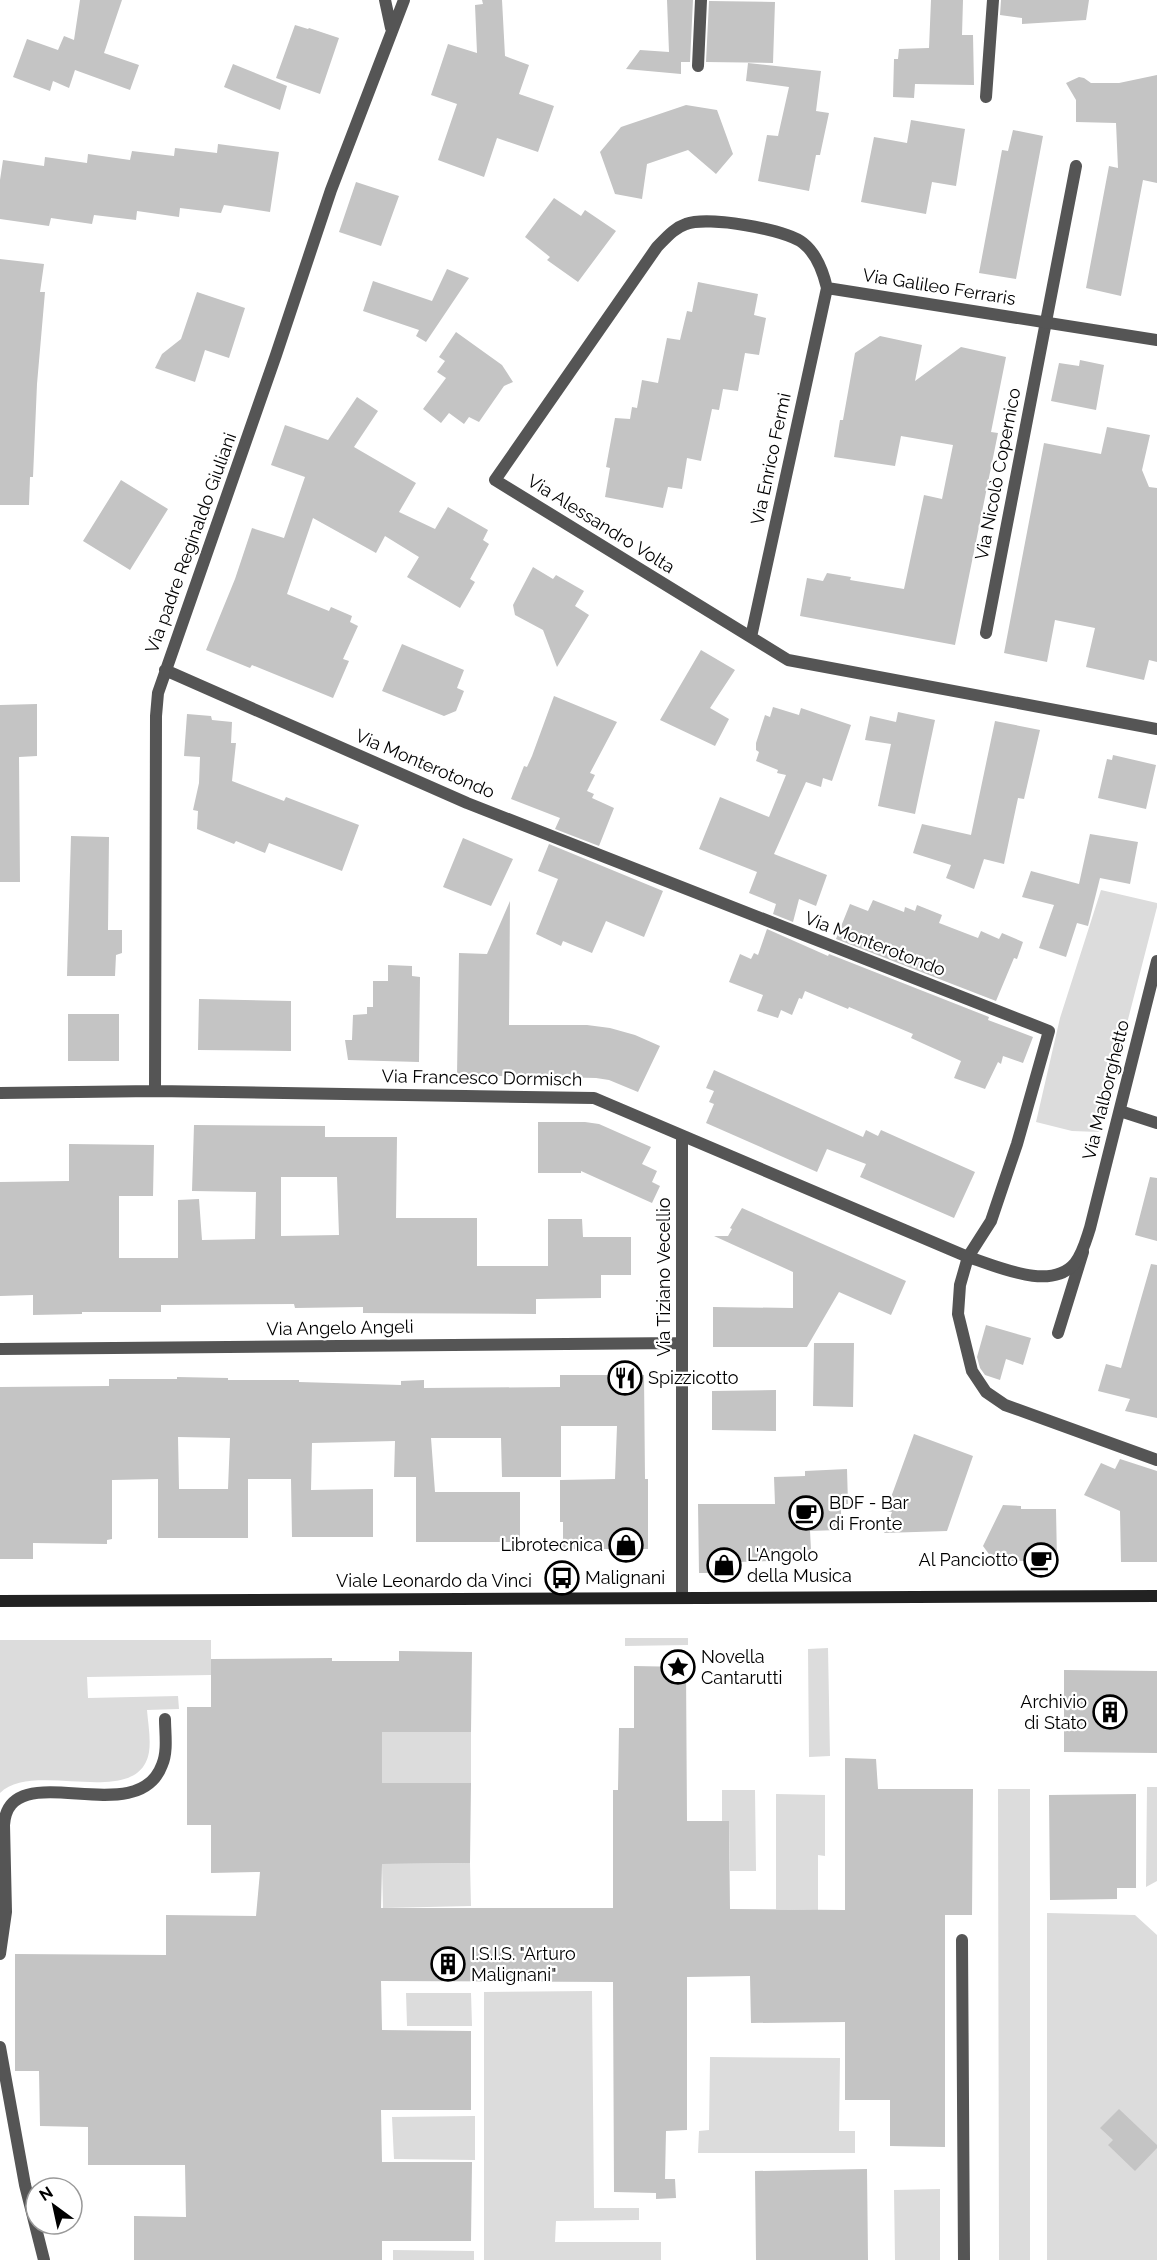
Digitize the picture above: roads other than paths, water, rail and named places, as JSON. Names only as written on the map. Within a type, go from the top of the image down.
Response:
[{"type":"main road","name":"Viale Leonardo da Vinci","points":[[0,1601],[1157,1596]]},
{"type":"street","points":[[386,0],[391,30]]},
{"type":"street","name":"Via padre Reginaldo Giuliani","points":[[155,1091],[156,716],[158,693],[331,190],[404,0]]},
{"type":"street","points":[[698,66],[701,0]]},
{"type":"street","points":[[986,97],[993,0]]},
{"type":"street","points":[[1046,322],[1076,166]]},
{"type":"street","name":"Via Alessandro Volta","points":[[826,288],[821,267],[814,255],[804,244],[791,236],[722,222],[703,221],[685,224],[672,232],[657,247],[495,480],[788,660],[1157,729]]},
{"type":"street","name":"Via Galileo Ferraris","points":[[826,288],[1157,340]]},
{"type":"street","name":"Via Enrico Fermi","points":[[751,637],[826,288]]},
{"type":"street","name":"Via Nicolò Copernico","points":[[986,633],[1046,322]]},
{"type":"street","name":"Via Monterotondo","points":[[165,670],[467,803],[1049,1031],[1017,1144],[991,1221],[968,1257],[960,1285],[958,1314],[972,1371],[986,1392],[1005,1405],[1157,1460]]},
{"type":"street","name":"Via Malborghetto","points":[[1058,1334],[1090,1228],[1157,961]]},
{"type":"street","name":"Via Francesco Dormisch","points":[[0,1093],[155,1091],[594,1098],[968,1257]]},
{"type":"street","points":[[1120,1111],[1157,1122]]},
{"type":"street","name":"Via Tiziano Vecellio","points":[[682,1137],[682,1598]]},
{"type":"street","name":"Via Malborghetto","points":[[968,1257],[1032,1276],[1051,1276],[1066,1271],[1076,1262],[1082,1253],[1090,1228]]},
{"type":"street","name":"Via Angelo Angeli","points":[[0,1350],[681,1343]]},
{"type":"street","points":[[0,1954],[4,1825],[9,1804],[17,1797],[34,1793],[119,1795],[140,1791],[149,1785],[163,1764],[165,1719]]},
{"type":"street","points":[[962,1940],[964,2260]]},
{"type":"street","points":[[0,2047],[25,2185],[44,2260]]},
{"type":"place","name":"Spizzicotto","points":[[625,1378]]},
{"type":"place","name":"BDF - Bar di Fronte","points":[[806,1513]]},
{"type":"place","name":"Librotecnica","points":[[626,1545]]},
{"type":"place","name":"Al Panciotto","points":[[1041,1560]]},
{"type":"place","name":"L'Angolo della Musica","points":[[724,1565]]},
{"type":"place","name":"Malignani","points":[[562,1578]]},
{"type":"place","name":"Novella Cantarutti","points":[[678,1667]]},
{"type":"place","name":"Archivio di Stato","points":[[1110,1712]]},
{"type":"place","name":"I.S.I.S. \"Arturo Malignani\"","points":[[448,1964]]}]
